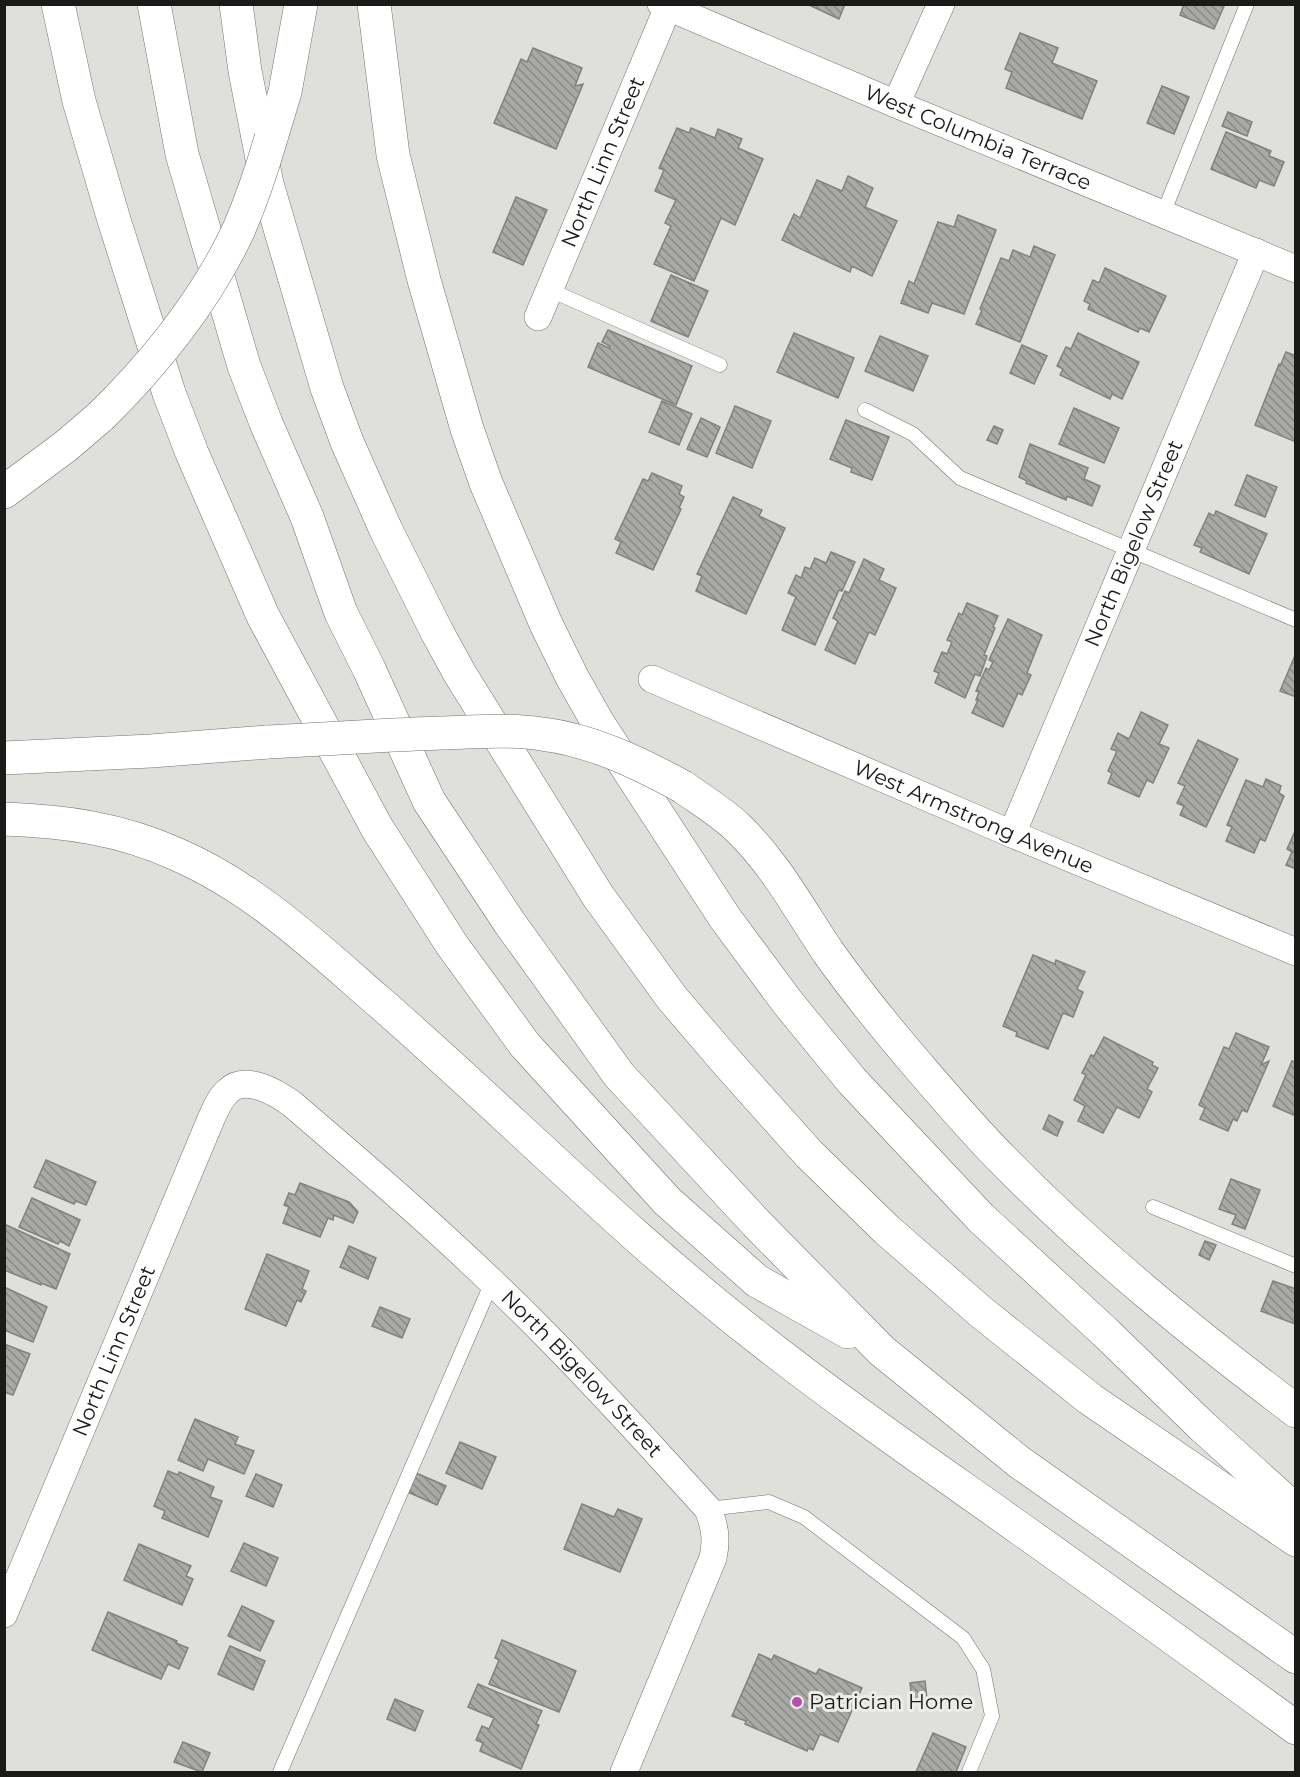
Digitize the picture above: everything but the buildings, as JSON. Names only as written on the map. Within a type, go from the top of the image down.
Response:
[{"type":"highway","points":[[58,4],[79,101],[104,188],[169,393],[192,453],[263,616],[377,828],[452,945],[525,1045],[667,1201],[757,1281],[882,1351]]},
{"type":"highway","points":[[154,4],[182,154],[244,366],[280,458],[307,517],[341,613],[429,801],[509,922],[619,1075],[756,1223],[882,1351],[1019,1462],[1296,1657]]},
{"type":"highway","points":[[236,4],[245,71],[267,184],[327,388],[360,473],[386,530],[460,674],[598,896],[672,998],[724,1060],[809,1154],[888,1230],[981,1312],[1090,1398],[1296,1540]]},
{"type":"highway","points":[[272,138],[290,4]]},
{"type":"highway","points":[[4,492],[66,446],[123,394],[162,347],[221,263],[254,191],[272,138],[285,92],[301,4]]},
{"type":"highway","points":[[374,4],[393,155],[424,280],[467,429],[486,483],[546,624],[598,723],[718,909],[788,1003],[852,1081],[981,1218],[1105,1332],[1203,1427],[1296,1511]]},
{"type":"highway","points":[[4,758],[477,732],[543,734],[590,744],[635,762],[683,787],[736,826],[751,842],[783,881],[828,952],[870,1007],[907,1053],[1002,1160],[1173,1315],[1296,1411]]},
{"type":"highway","points":[[4,819],[73,823],[132,837],[178,854],[236,886],[302,935],[474,1086],[662,1258],[762,1341],[862,1416],[1122,1600],[1296,1728]]},
{"type":"street","points":[[896,104],[940,4]]},
{"type":"street","name":"West Columbia Terrace","points":[[664,6],[1296,269]]},
{"type":"street","name":"North Linn Street","points":[[538,317],[664,6]]},
{"type":"street","name":"North Bigelow Street","points":[[1012,834],[1256,252]]},
{"type":"street","name":"West Armstrong Avenue","points":[[652,679],[1012,834],[1296,952]]},
{"type":"street","name":"North Bigelow Street","points":[[228,1091],[238,1086],[253,1085],[279,1094],[434,1227],[492,1282],[609,1401],[708,1509],[714,1522],[717,1540],[713,1558],[624,1773]]},
{"type":"street","name":"North Linn Street","points":[[4,1614],[211,1119],[228,1091]]},
{"type":"lane","points":[[1163,214],[1247,4]]},
{"type":"lane","points":[[550,290],[720,365]]},
{"type":"lane","points":[[865,410],[913,434],[960,478],[1296,620]]},
{"type":"lane","points":[[1153,1207],[1296,1266]]},
{"type":"lane","points":[[280,1773],[492,1282]]},
{"type":"lane","points":[[708,1509],[769,1502],[804,1516],[963,1638],[983,1669],[992,1716],[969,1773]]},
{"type":"place","name":"Patrician Home","points":[[797,1702]]}]
